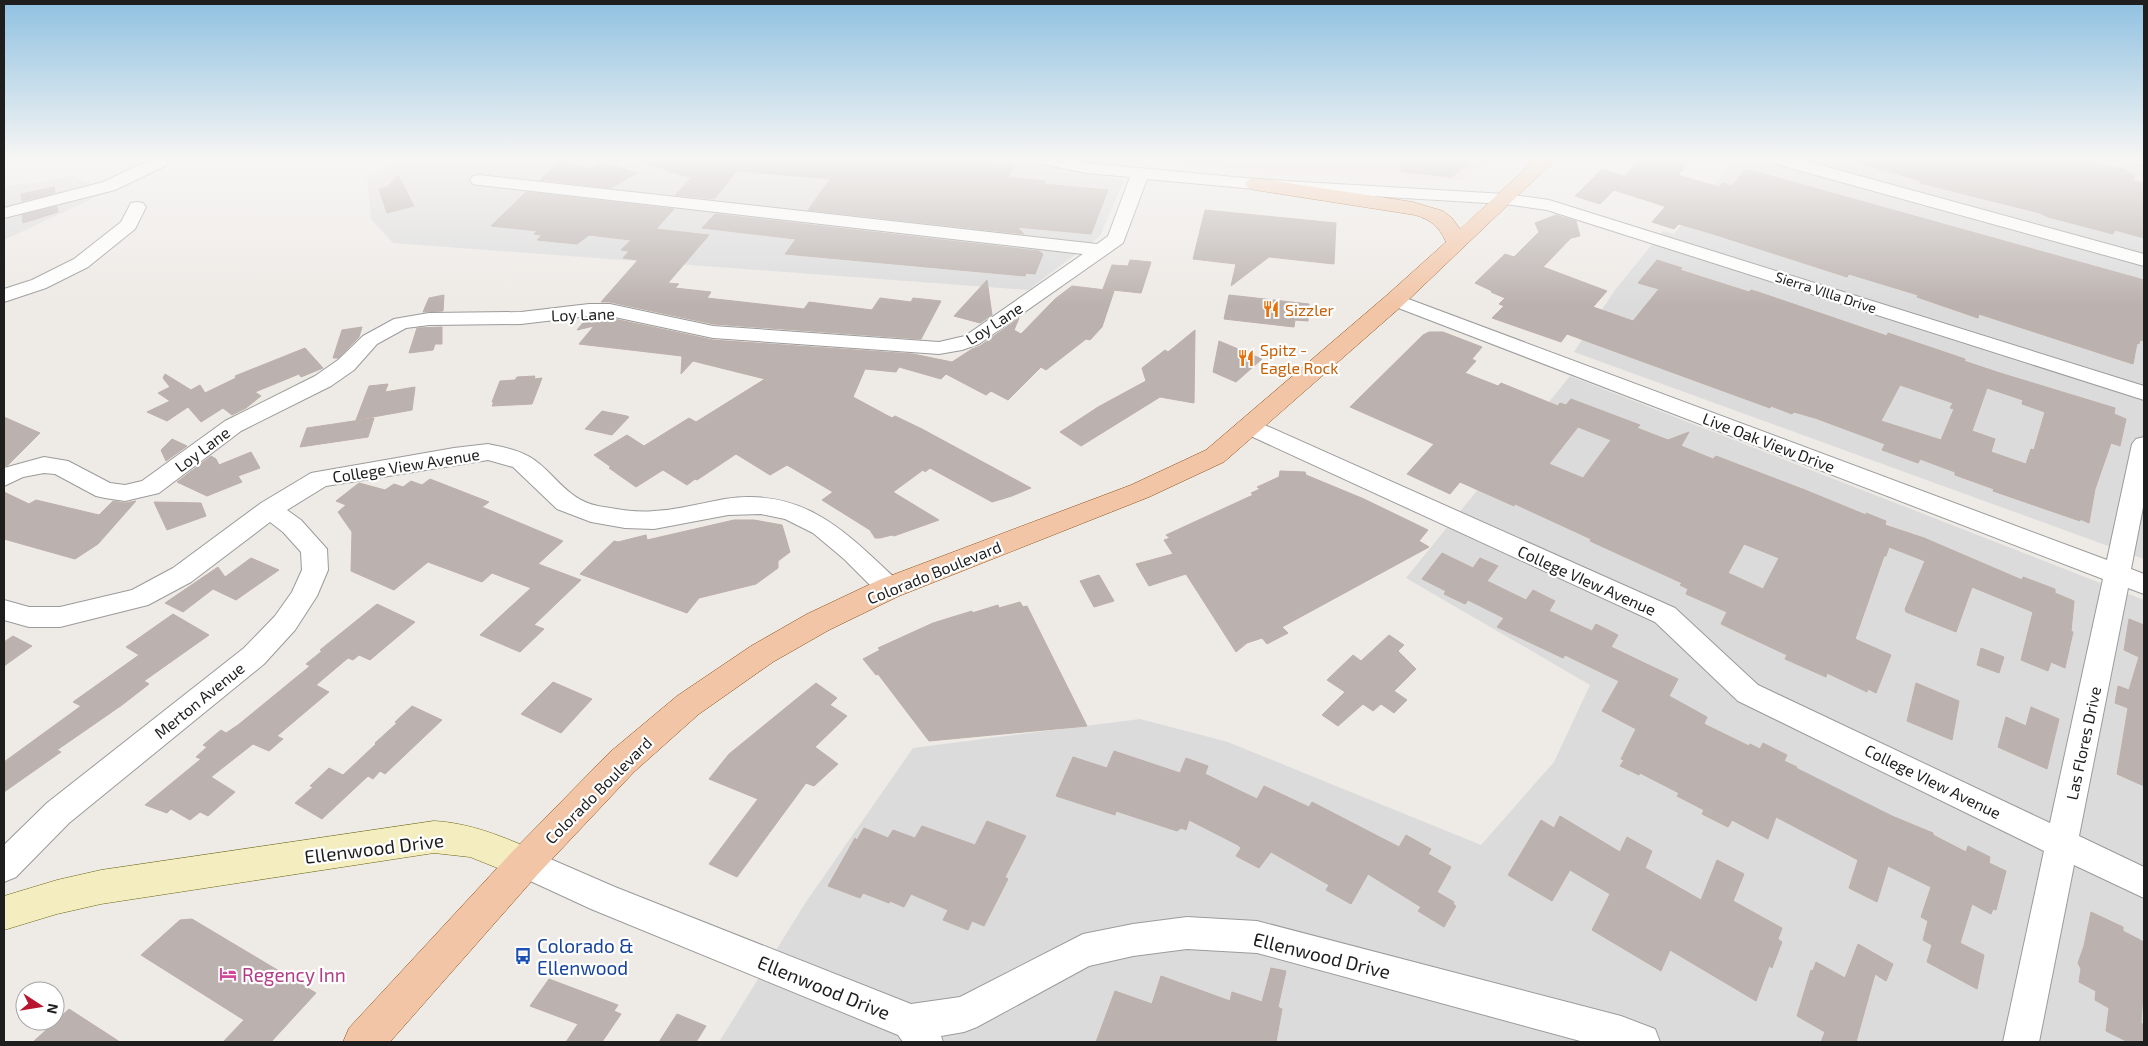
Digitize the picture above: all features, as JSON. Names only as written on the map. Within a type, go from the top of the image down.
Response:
[{"type":"main road","points":[[1409,208],[1436,214],[1449,226],[1457,243]]},
{"type":"main road","name":"Colorado Boulevard","points":[[363,1042],[525,863],[622,762],[688,705],[777,645],[818,622],[889,588],[1140,491],[1215,456],[1395,300],[1495,208]]},
{"type":"street","points":[[4,213],[24,208]]},
{"type":"street","points":[[4,296],[54,278],[81,263],[129,225],[137,208]]},
{"type":"street","points":[[727,208],[1102,250]]},
{"type":"street","name":"Loy Lane","points":[[4,478],[16,470],[44,465],[60,467],[105,490],[126,493],[150,487],[233,426],[323,381],[346,365],[370,340],[401,323],[430,319],[521,318],[589,310],[610,310],[713,332],[950,347],[972,340],[1113,242],[1118,236],[1128,208]]},
{"type":"street","name":"Sierra VIlla Drive","points":[[1561,208],[2144,393]]},
{"type":"street","points":[[1955,208],[2144,260]]},
{"type":"street","name":"Live Oak View Drive","points":[[1395,300],[2131,579]]},
{"type":"street","name":"College VIew Avenue","points":[[1250,427],[1665,615],[1748,693],[2144,883]]},
{"type":"street","name":"Las Flores Drive","points":[[2021,1042],[2062,843],[2131,579],[2144,444]]},
{"type":"street","name":"College View Avenue","points":[[4,610],[29,617],[60,617],[139,598],[182,575],[270,508],[319,479],[488,452],[508,456],[521,462],[566,503],[591,513],[625,519],[654,520],[728,508],[761,506],[790,511],[822,527],[853,553],[889,588]]},
{"type":"street","name":"Merton Avenue","points":[[4,867],[58,813],[254,656],[285,623],[304,596],[315,570],[314,549],[292,526],[270,508]]},
{"type":"street","name":"Ellenwood Drive","points":[[4,913],[57,897],[101,888],[434,837],[454,837],[476,842],[602,898],[918,1032],[964,1014],[1083,951],[1133,940],[1187,933],[1257,937],[1621,1034],[1642,1042]]},
{"type":"shaded area","points":[[4,208],[73,208],[4,240]]},
{"type":"shaded area","points":[[370,208],[1112,208],[1100,236],[1028,290],[393,243],[371,219]]},
{"type":"shaded area","points":[[1695,208],[2144,208],[2144,559],[1574,352],[1615,290],[1663,231],[1674,234]]},
{"type":"shaded area","points":[[1570,376],[2144,600],[2144,1042],[719,1042],[806,902],[913,748],[1140,719],[1228,742],[1481,845],[1554,762],[1590,685],[1406,578]]},
{"type":"building","points":[[50,208],[57,208],[58,212],[23,223],[22,215]]},
{"type":"building","points":[[385,208],[407,208],[387,213]]},
{"type":"building","points":[[510,208],[674,209],[656,229],[709,235],[668,283],[679,284],[675,288],[711,292],[707,298],[804,309],[809,302],[872,310],[880,298],[911,302],[913,298],[941,301],[921,339],[713,324],[610,302],[601,302],[638,260],[623,258],[629,251],[621,250],[631,240],[589,235],[577,244],[537,240],[542,235],[534,234],[537,231],[491,226]]},
{"type":"building","points":[[810,208],[1101,208],[1091,234],[1017,227],[1024,234],[808,210]]},
{"type":"building","points":[[1664,208],[1885,208],[2144,280],[2144,341],[2140,340],[2139,344],[2137,343],[2133,364],[1979,314],[1978,318],[1917,297],[1918,295],[1849,274],[1847,277],[1679,224],[1674,229],[1652,222]]},
{"type":"building","points":[[2019,208],[2144,208],[2144,238],[2115,230],[2113,234],[2048,217]]},
{"type":"building","points":[[1205,210],[1336,223],[1334,264],[1269,257],[1231,286],[1236,264],[1193,259]]},
{"type":"building","points":[[715,214],[1039,251],[1043,254],[1035,274],[1026,273],[1025,276],[785,254],[796,239],[702,228]]},
{"type":"building","points":[[1556,215],[1576,221],[1580,236],[1571,238],[1543,267],[1607,291],[1593,307],[1633,321],[1659,289],[1638,283],[1657,260],[1682,268],[1680,270],[1749,292],[1751,290],[1758,292],[1887,336],[1888,333],[2000,373],[2115,408],[2114,414],[2126,419],[2120,446],[2111,443],[2095,489],[2089,523],[1993,491],[1994,489],[1955,475],[1955,472],[1920,459],[1918,463],[1882,450],[1885,444],[1815,418],[1794,412],[1792,414],[1771,406],[1770,408],[1567,334],[1561,342],[1492,318],[1504,306],[1499,304],[1505,298],[1475,283],[1505,254],[1514,257],[1539,232],[1535,223]],"holes":[[[1900,385],[1953,403],[1950,408],[1954,409],[1941,440],[1881,421]],[[1987,388],[2023,400],[2022,404],[2045,412],[2034,450],[2031,449],[2026,464],[1991,452],[1995,439],[1972,431]]]},
{"type":"building","points":[[1130,260],[1151,262],[1141,293],[1103,289],[1112,265],[1128,266]]},
{"type":"building","points":[[987,280],[992,315],[980,323],[954,316]]},
{"type":"building","points":[[1072,286],[1114,291],[1102,327],[1090,340],[1086,339],[1046,370],[1041,367],[1008,400],[991,391],[986,395],[946,374],[941,379],[899,367],[896,372],[865,369],[853,397],[892,418],[895,416],[922,429],[1031,488],[1012,496],[992,502],[930,468],[925,472],[923,470],[893,492],[939,520],[894,536],[875,538],[870,530],[822,500],[833,492],[787,465],[770,475],[736,454],[687,485],[663,470],[636,487],[594,455],[627,435],[644,446],[689,418],[696,422],[765,379],[693,361],[681,374],[682,356],[579,344],[594,326],[577,330],[587,318],[610,318],[713,340],[913,354],[952,362],[980,346],[1019,318],[1014,330],[1021,334],[1055,299]]},
{"type":"building","points":[[444,295],[443,311],[423,312],[429,298]]},
{"type":"building","points":[[1229,295],[1309,304],[1308,321],[1295,320],[1294,327],[1224,319]]},
{"type":"building","points":[[362,327],[359,337],[338,358],[333,358],[342,330]]},
{"type":"building","points":[[442,327],[442,344],[435,344],[433,350],[409,353],[417,328]]},
{"type":"building","points":[[1195,330],[1194,403],[1160,397],[1081,446],[1060,432],[1098,407],[1146,381],[1142,368],[1165,350],[1168,352]]},
{"type":"building","points":[[1429,332],[1443,332],[1482,347],[1472,359],[1476,361],[1465,373],[1498,386],[1501,383],[1558,406],[1560,403],[1566,405],[1571,399],[1640,425],[1637,428],[1668,440],[1689,432],[1681,446],[1713,459],[1716,456],[1866,515],[1866,513],[1886,521],[1885,525],[1924,538],[2022,580],[2023,577],[2055,589],[2055,593],[2074,601],[2071,631],[2073,632],[2065,668],[2051,662],[2048,671],[2021,660],[2033,612],[1972,587],[1956,632],[1906,612],[1905,609],[1925,561],[1889,547],[1886,556],[1884,556],[1855,639],[1891,655],[1876,693],[1868,689],[1867,692],[1827,673],[1826,677],[1785,659],[1787,655],[1721,624],[1727,612],[1686,594],[1688,589],[1680,585],[1682,583],[1590,541],[1591,539],[1515,504],[1514,506],[1460,482],[1450,494],[1407,474],[1434,444],[1350,407],[1423,335]],"holes":[[[1578,427],[1611,440],[1583,478],[1549,464]],[[1744,544],[1779,558],[1763,589],[1728,573]]]},
{"type":"building","points":[[1219,341],[1262,359],[1236,382],[1213,372]]},
{"type":"building","points":[[305,348],[323,368],[301,377],[299,374],[255,392],[261,396],[246,408],[232,415],[223,408],[201,422],[188,407],[167,421],[147,412],[170,401],[158,393],[170,387],[163,378],[165,374],[191,390],[200,385],[205,393],[236,378],[235,376]]},
{"type":"building","points":[[535,376],[534,379],[542,378],[532,404],[492,406],[500,381],[515,380],[517,377]]},
{"type":"building","points":[[388,384],[385,392],[415,387],[412,410],[356,420],[369,386]]},
{"type":"building","points":[[602,411],[629,417],[612,435],[585,429]]},
{"type":"building","points":[[4,417],[40,433],[8,465],[4,466]]},
{"type":"building","points":[[374,418],[368,437],[300,447],[307,428]]},
{"type":"building","points":[[172,439],[187,446],[166,461],[161,450]]},
{"type":"building","points":[[251,452],[260,468],[238,476],[242,482],[207,496],[177,482],[211,456],[216,459],[219,465]]},
{"type":"building","points":[[1280,471],[1305,472],[1306,475],[1364,499],[1428,530],[1419,541],[1429,547],[1282,627],[1288,633],[1267,644],[1262,638],[1247,643],[1236,652],[1186,574],[1149,586],[1136,564],[1173,554],[1164,540],[1170,538],[1166,535],[1253,495],[1251,493],[1260,489],[1257,487],[1279,477]]},
{"type":"building","points":[[430,479],[489,502],[482,507],[563,541],[538,564],[581,580],[534,625],[544,629],[520,652],[480,635],[531,588],[492,573],[482,582],[428,562],[394,590],[351,571],[352,532],[338,512],[346,505],[336,501],[359,483],[385,490],[394,484],[403,487],[411,481],[422,485]]},
{"type":"building","points":[[4,492],[29,504],[36,500],[99,515],[113,501],[125,503],[136,501],[98,544],[75,559],[4,539]]},
{"type":"building","points":[[154,502],[201,503],[206,516],[167,530]]},
{"type":"building","points":[[734,520],[754,520],[782,525],[790,552],[778,561],[778,568],[756,584],[699,598],[687,613],[580,574],[614,541],[618,542],[646,535],[647,540]]},
{"type":"building","points":[[1442,553],[1473,568],[1480,558],[1498,566],[1487,581],[1526,600],[1533,590],[1555,601],[1549,611],[1592,631],[1596,624],[1618,635],[1611,647],[1678,679],[1669,696],[1707,717],[1704,724],[1749,746],[1750,744],[1760,749],[1763,743],[1787,755],[1784,761],[1796,768],[1892,816],[1933,833],[1933,835],[1966,852],[1968,846],[1990,857],[1989,863],[2006,871],[1996,910],[1993,909],[1991,914],[1972,904],[1960,943],[1984,955],[1977,989],[1927,962],[1932,945],[1923,940],[1928,921],[1921,917],[1931,887],[1888,866],[1877,902],[1849,888],[1858,860],[1776,817],[1768,839],[1732,820],[1728,827],[1702,814],[1704,810],[1677,796],[1679,793],[1640,773],[1639,775],[1620,766],[1624,760],[1621,759],[1636,729],[1602,711],[1619,681],[1565,655],[1563,658],[1497,627],[1504,618],[1468,600],[1465,604],[1444,594],[1446,591],[1422,579]]},
{"type":"building","points":[[251,558],[279,570],[236,600],[213,589],[183,612],[165,603],[218,567],[225,577]]},
{"type":"building","points":[[1099,575],[1114,601],[1094,607],[1080,581]]},
{"type":"building","points":[[1020,602],[1023,607],[1027,606],[1087,726],[929,741],[878,674],[876,675],[863,659],[880,650],[878,648],[933,623],[972,611],[972,613],[998,605],[999,608]]},
{"type":"building","points":[[377,604],[415,622],[370,660],[359,655],[353,660],[348,658],[316,685],[329,692],[277,736],[283,739],[269,751],[253,744],[211,777],[235,792],[208,816],[200,812],[190,820],[171,809],[167,813],[145,805],[201,759],[196,757],[207,747],[203,745],[221,730],[226,733],[238,725],[310,666],[306,664],[322,651],[320,650]]},
{"type":"building","points":[[173,614],[209,635],[144,681],[149,684],[57,750],[61,752],[4,792],[4,762],[81,706],[73,702],[139,655],[126,647]]},
{"type":"building","points":[[2129,619],[2144,625],[2144,786],[2117,774],[2128,708],[2115,703],[2118,686],[2129,690],[2139,657],[2124,650]]},
{"type":"building","points":[[1389,635],[1404,645],[1398,651],[1416,669],[1394,691],[1407,700],[1394,713],[1381,704],[1373,711],[1363,704],[1338,726],[1322,715],[1345,692],[1327,680],[1353,655],[1361,661]]},
{"type":"building","points":[[13,636],[32,646],[4,666],[4,642]]},
{"type":"building","points":[[1981,648],[2004,657],[1999,673],[1977,665]]},
{"type":"building","points":[[553,682],[592,699],[561,733],[521,714]]},
{"type":"building","points":[[816,683],[837,698],[830,705],[847,716],[815,747],[838,764],[814,786],[806,783],[737,877],[709,864],[758,799],[709,779],[729,754]]},
{"type":"building","points":[[1916,683],[1959,701],[1952,740],[1907,721]]},
{"type":"building","points":[[412,706],[442,720],[385,774],[380,771],[373,779],[368,776],[322,819],[295,803],[313,787],[310,786],[329,768],[343,775]]},
{"type":"building","points":[[2031,707],[2059,719],[2047,769],[1998,747],[2006,717],[2026,726]]},
{"type":"building","points":[[1114,751],[1180,773],[1186,758],[1208,766],[1205,774],[1257,799],[1264,786],[1309,807],[1312,802],[1399,847],[1406,835],[1431,849],[1428,854],[1451,867],[1437,892],[1454,902],[1453,904],[1456,906],[1444,927],[1418,911],[1421,907],[1368,874],[1351,904],[1326,890],[1329,885],[1271,852],[1259,868],[1236,856],[1241,848],[1238,845],[1189,820],[1186,830],[1181,828],[1177,831],[1116,811],[1115,815],[1056,796],[1073,757],[1107,768]]},
{"type":"building","points":[[1560,816],[1620,852],[1627,837],[1652,851],[1645,868],[1701,900],[1717,860],[1744,874],[1733,901],[1782,928],[1778,939],[1782,942],[1772,968],[1769,966],[1756,1001],[1670,950],[1661,971],[1592,930],[1610,894],[1570,870],[1552,901],[1508,875],[1541,820],[1554,828]]},
{"type":"building","points":[[987,821],[1026,836],[1005,877],[1008,879],[984,926],[972,921],[968,930],[943,920],[948,910],[911,894],[904,907],[863,893],[860,898],[828,886],[855,838],[857,840],[864,828],[888,838],[893,830],[915,838],[922,826],[975,845]]},
{"type":"building","points":[[2091,912],[2123,927],[2123,931],[2144,942],[2141,1023],[2144,1025],[2143,1042],[2128,1042],[2106,1031],[2109,1008],[2095,1000],[2096,991],[2079,982],[2081,969],[2078,963],[2084,946]]},
{"type":"building","name":"Regency Inn","points":[[192,919],[316,993],[271,1042],[223,1042],[244,1020],[141,955],[180,920]]},
{"type":"building","points":[[1858,944],[1893,964],[1886,981],[1875,974],[1856,1042],[1821,1042],[1825,1032],[1797,1016],[1811,970],[1813,971],[1816,962],[1845,978]]},
{"type":"building","points":[[1271,968],[1286,971],[1278,1007],[1282,1009],[1276,1042],[1096,1042],[1115,991],[1152,1004],[1161,976],[1230,1001],[1232,992],[1262,1002]]},
{"type":"building","points":[[549,979],[618,1005],[614,1011],[621,1014],[602,1042],[566,1042],[578,1024],[530,1006]]},
{"type":"building","points":[[69,1009],[120,1042],[33,1042],[45,1031],[65,1031],[65,1013]]},
{"type":"building","points":[[677,1014],[706,1026],[696,1042],[659,1042]]},
{"type":"place","name":"Sizzler","points":[[1271,309]]},
{"type":"place","name":"Spitz - Eagle Rock","points":[[1246,358]]},
{"type":"place","name":"Colorado & Ellenwood","points":[[523,956]]},
{"type":"place","name":"Regency Inn","points":[[228,974]]}]
